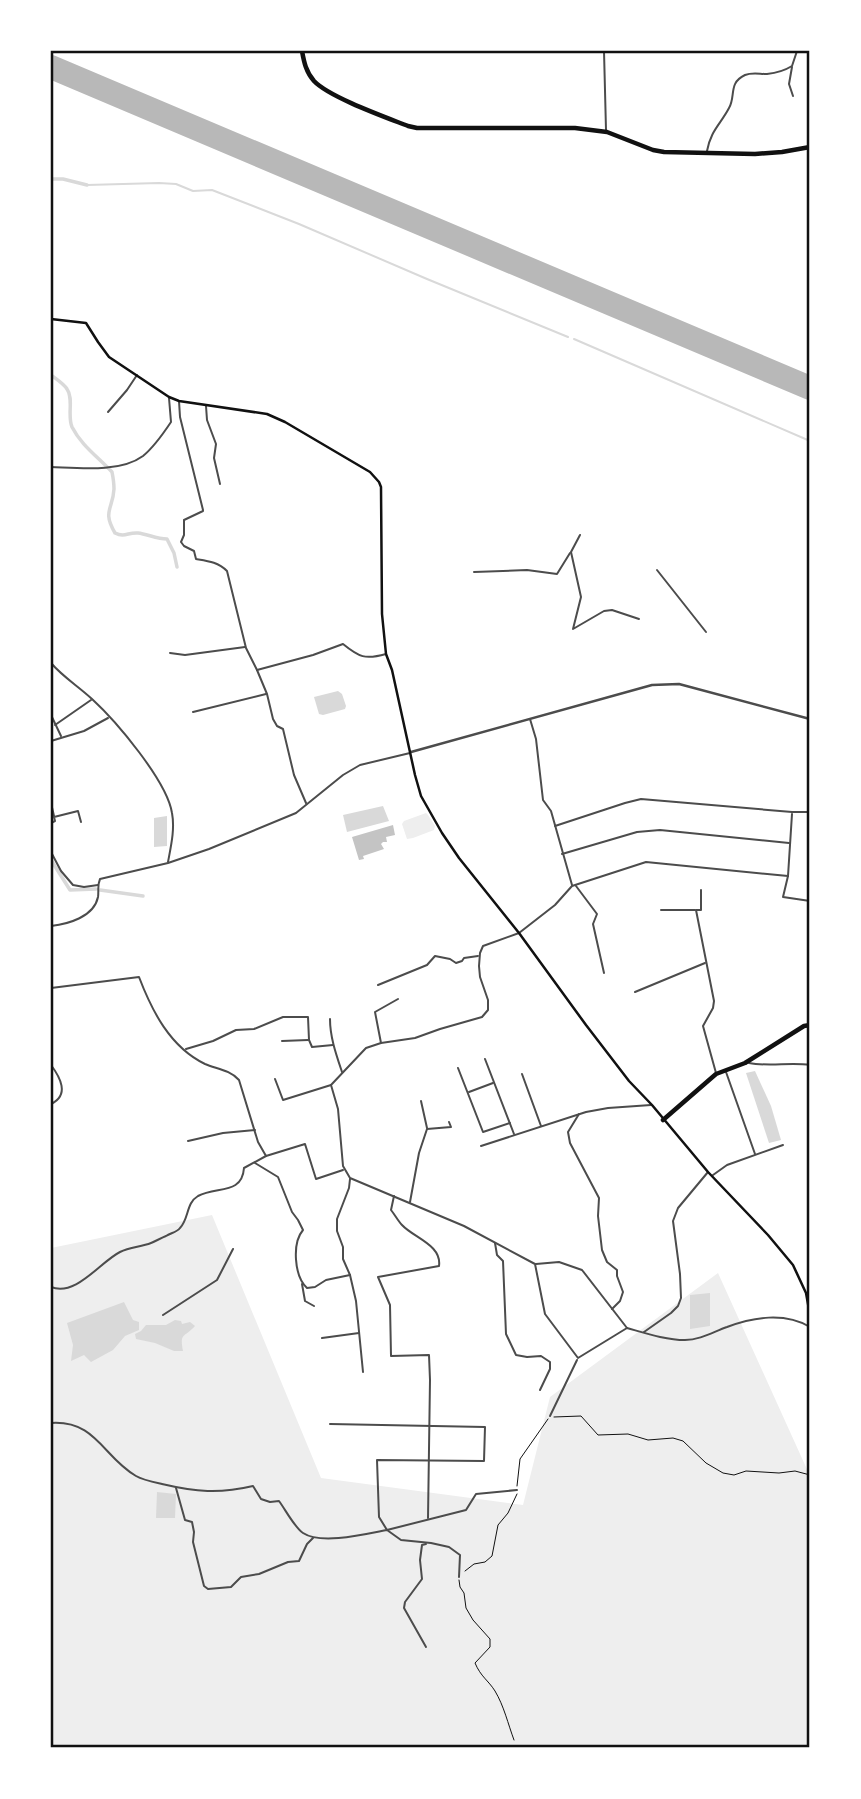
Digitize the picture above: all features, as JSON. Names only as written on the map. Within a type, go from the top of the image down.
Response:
[{"type":"highway","points":[[302,51],[307,69],[320,86],[333,94],[417,128],[575,128],[607,132],[664,152],[768,153],[810,147]]},
{"type":"highway","points":[[663,1120],[716,1074],[745,1062],[810,1025]]},
{"type":"main road","points":[[51,319],[86,323],[110,357],[169,397],[276,418],[370,472],[379,482],[382,614],[386,654],[421,796],[428,811],[459,858],[519,933],[616,1065],[793,1265],[806,1293],[810,1315]]},
{"type":"street","points":[[604,51],[607,132]]},
{"type":"street","points":[[793,96],[789,84],[797,51]]},
{"type":"street","points":[[707,153],[714,129],[730,107],[732,90],[740,78],[747,74],[779,72],[792,66]]},
{"type":"street","points":[[108,412],[137,375]]},
{"type":"street","points":[[51,467],[114,468],[140,458],[152,448],[171,422],[169,397]]},
{"type":"street","points":[[179,401],[181,424],[203,509],[184,520],[181,542],[194,551],[196,559],[221,565],[227,571],[245,646],[267,694],[273,719],[277,726],[283,729],[294,775],[307,804]]},
{"type":"street","points":[[206,405],[207,421],[216,444],[214,458],[220,484]]},
{"type":"street","points":[[474,572],[527,570],[557,574],[580,535]]},
{"type":"street","points":[[571,552],[581,597],[573,629],[604,611],[612,610],[639,619]]},
{"type":"street","points":[[657,570],[706,632]]},
{"type":"street","points":[[257,670],[343,644],[363,657],[386,654]]},
{"type":"street","points":[[170,653],[185,655],[245,646]]},
{"type":"street","points":[[51,663],[120,728],[161,783],[172,812],[173,839],[168,863]]},
{"type":"street","points":[[51,926],[66,924],[87,914],[98,899],[100,879],[168,863],[296,813],[343,775],[360,765],[652,685],[678,684],[810,719]]},
{"type":"street","points":[[193,712],[267,694]]},
{"type":"street","points":[[55,725],[92,699]]},
{"type":"street","points":[[51,715],[62,738]]},
{"type":"street","points":[[51,741],[84,731],[109,717]]},
{"type":"street","points":[[530,719],[536,739],[543,800],[551,811],[562,855],[574,886],[597,914],[593,924],[604,973]]},
{"type":"street","points":[[555,826],[641,799],[792,813],[810,812]]},
{"type":"street","points":[[51,803],[55,821],[51,823]]},
{"type":"street","points":[[54,817],[78,811],[81,822]]},
{"type":"street","points":[[792,813],[788,876],[783,897],[810,901]]},
{"type":"street","points":[[562,855],[637,832],[660,830],[789,843]]},
{"type":"street","points":[[51,852],[61,871],[73,885],[98,885]]},
{"type":"street","points":[[275,1079],[283,1100],[331,1085],[366,1048],[415,1038],[482,1017],[488,1010],[488,1000],[480,978],[483,946],[519,933],[555,905],[574,886],[646,862],[788,876]]},
{"type":"street","points":[[661,909],[701,910],[701,890]]},
{"type":"street","points":[[696,910],[714,1001],[713,1008],[702,1026],[716,1074]]},
{"type":"street","points":[[379,985],[427,965],[435,956],[456,962],[480,956]]},
{"type":"street","points":[[635,992],[706,963]]},
{"type":"street","points":[[51,976],[51,988],[139,977],[158,1019],[170,1035],[204,1063],[233,1074],[242,1083],[258,1142],[267,1156]]},
{"type":"street","points":[[381,1043],[375,1012],[398,999]]},
{"type":"street","points":[[184,1049],[202,1045],[236,1030],[254,1029],[283,1017],[308,1017],[312,1047],[333,1045]]},
{"type":"street","points":[[330,1018],[333,1045],[342,1072]]},
{"type":"street","points":[[282,1041],[309,1040]]},
{"type":"street","points":[[485,1059],[514,1135]]},
{"type":"street","points":[[745,1062],[757,1065],[810,1065]]},
{"type":"street","points":[[51,1065],[61,1083],[61,1095],[51,1104]]},
{"type":"street","points":[[458,1068],[484,1132],[510,1122]]},
{"type":"street","points":[[725,1070],[755,1154]]},
{"type":"street","points":[[522,1074],[541,1126]]},
{"type":"street","points":[[468,1093],[494,1083]]},
{"type":"street","points":[[331,1085],[338,1109],[343,1166],[350,1178],[464,1226],[535,1264],[559,1262],[582,1270],[627,1328],[687,1340],[710,1335],[747,1320],[788,1318],[799,1320],[810,1327]]},
{"type":"street","points":[[410,1203],[419,1153],[427,1129],[421,1101]]},
{"type":"street","points":[[481,1146],[579,1114],[607,1108],[652,1105]]},
{"type":"street","points":[[579,1114],[568,1132],[570,1143],[598,1198],[602,1250],[607,1262],[617,1270],[624,1292],[612,1309]]},
{"type":"street","points":[[427,1129],[451,1127],[449,1122]]},
{"type":"street","points":[[188,1140],[256,1130]]},
{"type":"street","points":[[51,1287],[64,1288],[89,1278],[100,1265],[122,1251],[152,1243],[178,1231],[195,1197],[236,1186],[241,1182],[244,1168],[267,1156],[305,1144],[316,1179],[344,1169]]},
{"type":"street","points":[[643,1332],[671,1313],[681,1298],[673,1221],[678,1208],[710,1174],[783,1145]]},
{"type":"street","points":[[254,1162],[278,1177],[292,1212],[301,1225],[303,1230],[298,1236],[295,1248],[305,1301],[314,1306]]},
{"type":"street","points":[[350,1178],[337,1219],[337,1231],[356,1301],[363,1372]]},
{"type":"street","points":[[394,1196],[391,1210],[402,1225],[415,1237],[428,1243],[440,1259],[439,1266],[378,1277],[390,1305],[391,1356],[429,1355],[428,1519]]},
{"type":"street","points":[[495,1242],[497,1255],[503,1261],[506,1334],[511,1345],[516,1355],[541,1356],[550,1362],[550,1369],[540,1390]]},
{"type":"street","points":[[163,1315],[217,1280],[233,1249]]},
{"type":"street","points":[[535,1264],[545,1314],[578,1358]]},
{"type":"street","points":[[302,1283],[307,1288],[315,1287],[327,1280],[351,1275]]},
{"type":"street","points":[[550,1416],[578,1358],[627,1328]]},
{"type":"street","points":[[322,1338],[359,1333]]},
{"type":"street","points":[[51,1423],[62,1423],[88,1432],[118,1463],[137,1477],[196,1492],[231,1491],[253,1486],[261,1499],[279,1501],[302,1533],[314,1537],[341,1539],[387,1530],[466,1510],[476,1494],[517,1490]]},
{"type":"street","points":[[330,1424],[485,1427],[484,1461],[377,1460],[379,1517],[387,1530],[401,1541],[449,1547],[460,1555],[459,1577]]},
{"type":"street","points":[[176,1487],[185,1520],[191,1522],[194,1532],[192,1542],[204,1586],[208,1588],[232,1587],[242,1577],[299,1561],[307,1544],[314,1537]]},
{"type":"street","points":[[426,1647],[404,1608],[405,1602],[422,1579],[422,1545],[431,1543]]},
{"type":"path","points":[[514,1740],[504,1709],[475,1663],[490,1647],[490,1639],[466,1608],[459,1577],[474,1564],[485,1562],[492,1556],[498,1525],[508,1513],[517,1490],[520,1459],[550,1416],[581,1416],[598,1435],[628,1434],[648,1440],[673,1437],[683,1441],[706,1463],[723,1473],[734,1475],[747,1471],[795,1471],[810,1475]]},
{"type":"shaded area","points":[[338,691],[342,694],[345,709],[319,714],[314,697]]},
{"type":"shaded area","points":[[383,806],[389,821],[347,832],[343,815]]},
{"type":"shaded area","points":[[426,813],[435,826],[434,830],[407,839],[402,824],[404,821]]},
{"type":"shaded area","points":[[167,816],[167,846],[154,847],[154,818]]},
{"type":"shaded area","points":[[755,1071],[771,1106],[781,1140],[769,1143],[746,1073]]},
{"type":"shaded area","points":[[212,1215],[321,1478],[523,1505],[550,1397],[718,1273],[810,1476],[810,1748],[51,1748],[51,1248]]},
{"type":"shaded area","points":[[710,1293],[710,1326],[690,1329],[690,1295]]},
{"type":"shaded area","points":[[124,1302],[133,1320],[139,1322],[139,1330],[125,1336],[113,1350],[91,1362],[84,1355],[71,1361],[73,1345],[67,1323]]},
{"type":"shaded area","points":[[175,1320],[181,1321],[182,1324],[190,1322],[195,1326],[182,1338],[183,1351],[174,1351],[136,1339],[135,1334],[146,1325],[166,1325]]},
{"type":"shaded area","points":[[157,1492],[176,1494],[175,1518],[156,1518]]},
{"type":"building","points":[[393,825],[395,835],[386,837],[387,842],[381,844],[384,849],[359,860],[352,837]]},
{"type":"waterway","points":[[51,179],[87,185]]},
{"type":"waterway","points":[[87,185],[159,183],[176,184],[193,191],[212,190],[568,337]]},
{"type":"waterway","points":[[574,339],[810,441]]},
{"type":"waterway","points":[[51,375],[64,385],[69,393],[72,427],[85,445],[112,472],[114,489],[109,520],[115,533],[138,533],[167,539],[177,567]]},
{"type":"waterway","points":[[51,860],[70,890],[96,889]]},
{"type":"waterway","points":[[100,890],[143,896]]},
{"type":"runway","points":[[51,67],[810,388]]}]
